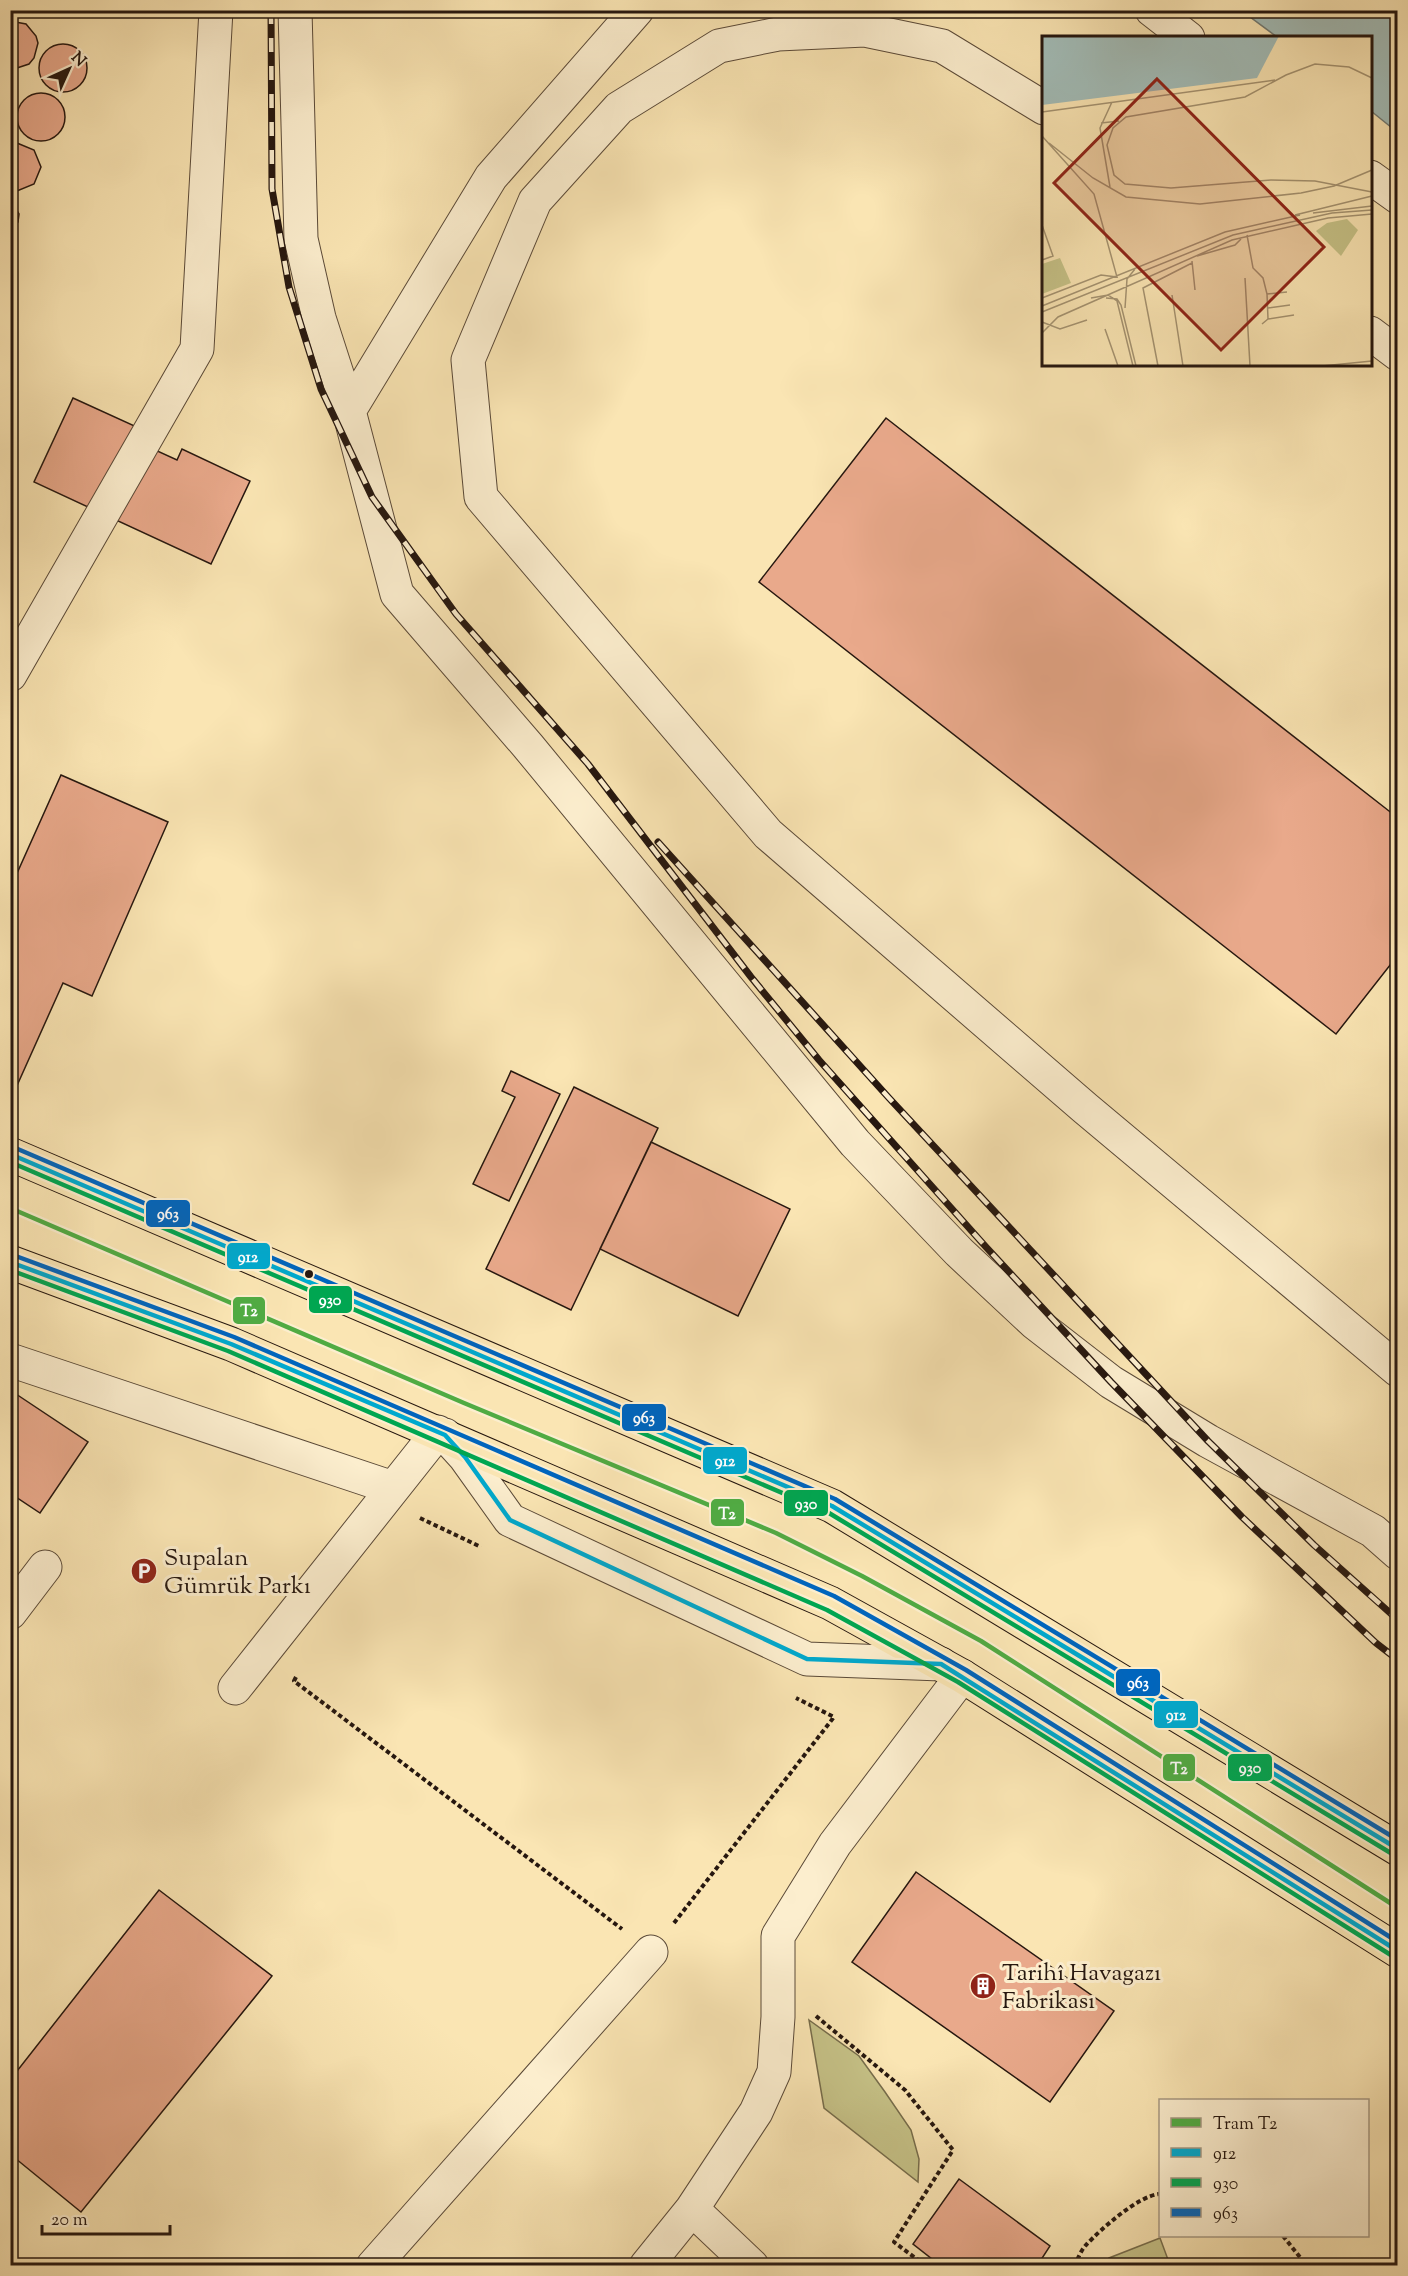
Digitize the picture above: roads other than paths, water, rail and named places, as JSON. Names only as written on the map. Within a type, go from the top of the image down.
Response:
[{"type":"main road","points":[[10,1154],[832,1506],[1398,1849]]},
{"type":"main road","points":[[10,1262],[231,1344],[830,1603],[952,1670],[1398,1952]]},
{"type":"street","points":[[10,675],[197,349],[216,10]]},
{"type":"street","points":[[295,10],[301,239],[319,318],[349,411],[397,594],[528,746],[855,1143],[959,1252],[1035,1323],[1111,1382],[1208,1440],[1374,1531],[1398,1553]]},
{"type":"street","points":[[349,411],[491,177],[637,10]]},
{"type":"street","points":[[1152,10],[1185,36]]},
{"type":"street","points":[[1042,107],[942,46],[853,20],[720,46],[619,108],[535,201],[468,360],[481,497],[768,834],[1076,1100],[1398,1370]]},
{"type":"street","points":[[1372,178],[1398,197]]},
{"type":"street","points":[[1372,334],[1398,354]]},
{"type":"street","points":[[10,1360],[393,1488]]},
{"type":"street","points":[[234,1688],[393,1488],[441,1433],[465,1457],[510,1520],[807,1659],[952,1670],[835,1844],[777,1936],[778,1984],[774,2072],[756,2112],[692,2209],[646,2265]]},
{"type":"street","points":[[10,1613],[45,1567]]},
{"type":"street","points":[[373,2265],[651,1952]]},
{"type":"street","points":[[692,2209],[752,2265]]},
{"type":"water","points":[[1242,11],[1397,11],[1397,132],[1372,112],[1372,36],[1276,36]]},
{"type":"railway","points":[[271,10],[272,189],[289,287],[321,389],[372,497],[456,614],[588,764],[751,977],[819,1060],[986,1247],[1111,1382],[1242,1517],[1376,1643],[1398,1660]]},
{"type":"railway","points":[[658,842],[889,1098],[1208,1441],[1314,1545],[1398,1620]]},
{"type":"tram line","name":"T2","points":[[10,1208],[464,1403],[776,1533],[862,1576],[981,1641],[1398,1908]]},
{"type":"place","name":"Supalan Gümrük Parkı","points":[[144,1571]]},
{"type":"place","name":"Tarihî Havagazı Fabrikası","points":[[983,1986]]}]
